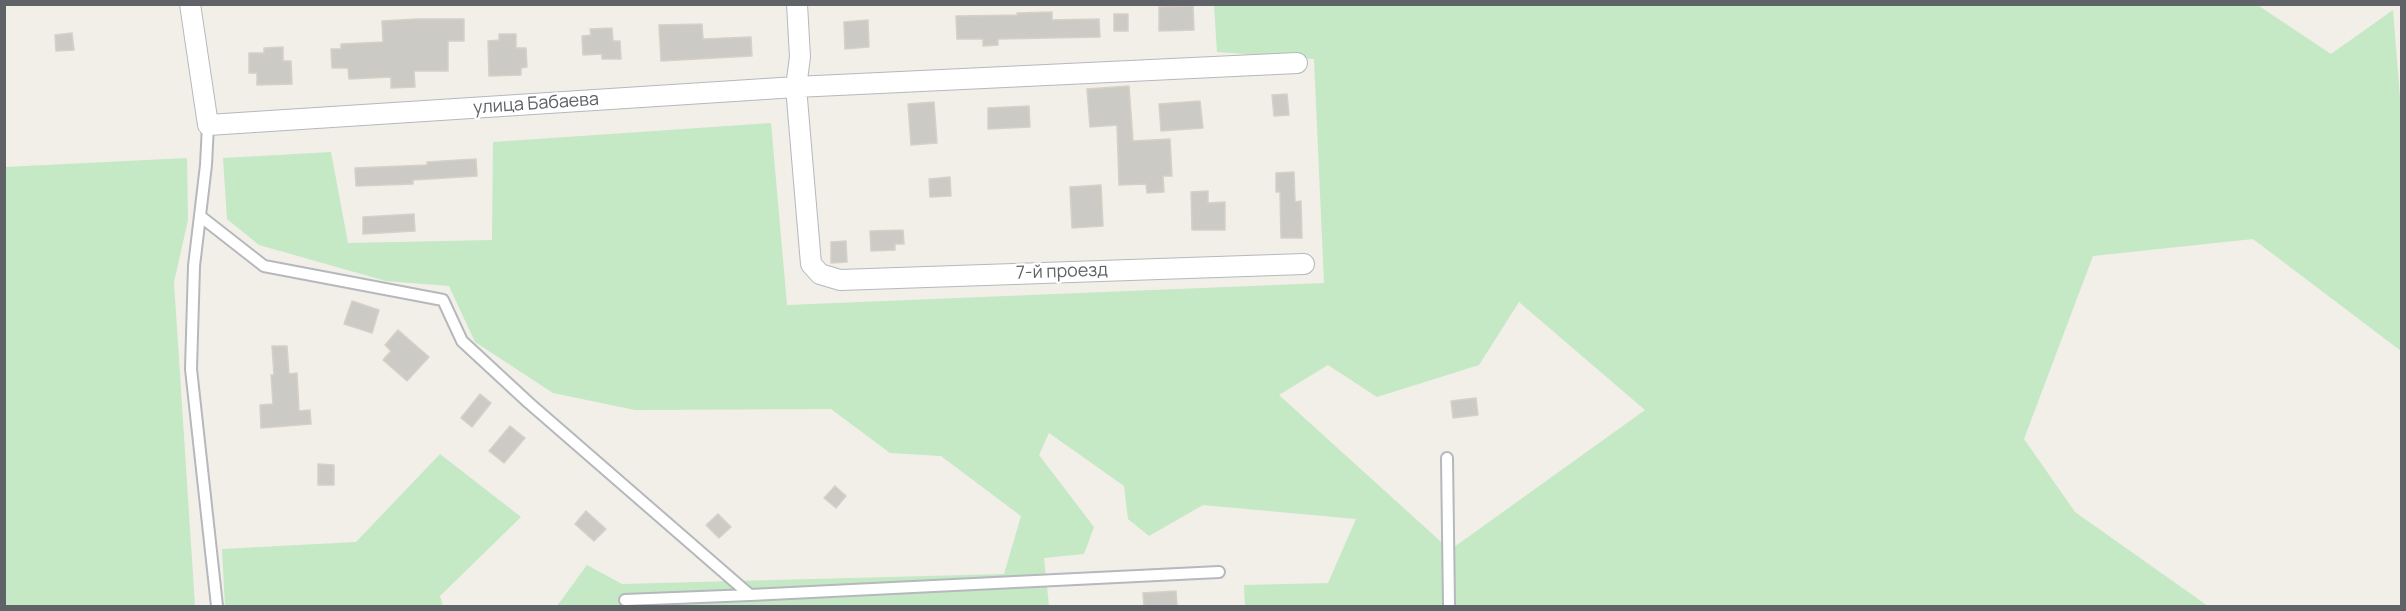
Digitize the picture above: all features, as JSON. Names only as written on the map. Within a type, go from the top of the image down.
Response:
[{"type":"street","points":[[190,4],[208,125]]},
{"type":"street","points":[[796,87],[800,57],[797,4]]},
{"type":"street","name":"улица Бабаева","points":[[208,125],[796,87],[1297,63]]},
{"type":"street","name":"7-й проезд","points":[[796,87],[811,264],[820,274],[840,280],[1304,264]]},
{"type":"lane","points":[[208,125],[192,303],[191,369],[217,606]]},
{"type":"lane","points":[[200,216],[264,266],[443,300],[462,341],[529,403],[750,595]]},
{"type":"lane","points":[[1448,458],[1449,606]]},
{"type":"lane","points":[[626,600],[1219,572]]},
{"type":"green space","points":[[2256,4],[2331,54],[2393,10],[2402,123],[2401,351],[2253,239],[2093,256],[2024,439],[2075,512],[2208,606],[1245,606],[1244,585],[1328,583],[1356,519],[1203,505],[1149,536],[1128,519],[1124,486],[1049,433],[1039,455],[1094,527],[1084,554],[1044,558],[1049,606],[557,606],[587,565],[622,584],[1004,574],[1021,516],[941,456],[890,453],[831,409],[635,410],[553,393],[475,342],[449,286],[386,281],[259,245],[227,219],[223,158],[331,152],[348,243],[492,240],[493,142],[771,123],[787,305],[1324,283],[1314,59],[1217,52],[1214,5]],"holes":[[[1519,302],[1645,410],[1450,550],[1279,395],[1328,365],[1377,397],[1479,365]]]},
{"type":"green space","points":[[187,158],[188,220],[174,282],[195,606],[5,606],[5,167]]},
{"type":"green space","points":[[440,454],[521,517],[440,596],[443,606],[225,606],[222,549],[356,542]]},
{"type":"building","points":[[1193,6],[1194,30],[1159,31],[1159,7]]},
{"type":"building","points":[[1052,12],[1052,20],[1099,19],[1100,37],[998,39],[998,45],[983,46],[983,39],[957,39],[956,16]]},
{"type":"building","points":[[1114,14],[1128,14],[1128,31],[1114,31]]},
{"type":"building","points":[[464,19],[464,41],[448,41],[448,71],[414,71],[415,87],[391,88],[391,77],[349,79],[348,68],[332,68],[331,49],[341,49],[341,44],[383,42],[382,21]]},
{"type":"building","points":[[868,20],[869,47],[845,49],[844,22]]},
{"type":"building","points":[[702,24],[703,39],[751,37],[752,56],[661,61],[659,25]]},
{"type":"building","points":[[612,28],[613,41],[620,41],[621,59],[602,59],[602,54],[583,55],[582,36],[591,35],[590,29]]},
{"type":"building","points":[[72,33],[74,50],[56,51],[55,35]]},
{"type":"building","points":[[499,34],[516,34],[516,48],[526,48],[527,67],[521,68],[521,75],[489,76],[488,41],[499,40]]},
{"type":"building","points":[[283,47],[283,61],[291,61],[292,84],[257,85],[257,73],[249,73],[249,53],[264,53],[264,48]]},
{"type":"building","points":[[1129,86],[1133,141],[1170,139],[1172,176],[1163,176],[1164,192],[1147,193],[1146,184],[1119,185],[1117,125],[1090,127],[1087,89]]},
{"type":"building","points":[[1287,94],[1289,115],[1274,116],[1272,95]]},
{"type":"building","points":[[1200,101],[1203,128],[1161,131],[1159,104]]},
{"type":"building","points":[[934,102],[937,143],[911,145],[908,104]]},
{"type":"building","points":[[1029,106],[1030,127],[988,129],[988,108]]},
{"type":"building","points":[[476,159],[477,176],[413,180],[413,184],[356,186],[355,168],[427,165],[427,162]]},
{"type":"building","points":[[1294,172],[1295,202],[1301,201],[1302,238],[1281,238],[1280,192],[1276,192],[1276,173]]},
{"type":"building","points":[[950,177],[951,196],[930,197],[929,179]]},
{"type":"building","points":[[1101,185],[1103,226],[1072,228],[1070,187]]},
{"type":"building","points":[[1208,191],[1208,203],[1225,202],[1225,230],[1192,230],[1191,192]]},
{"type":"building","points":[[414,214],[415,231],[363,234],[363,217]]},
{"type":"building","points":[[903,230],[904,244],[895,244],[895,250],[871,251],[870,231]]},
{"type":"building","points":[[846,241],[847,262],[831,263],[831,242]]},
{"type":"building","points":[[352,301],[379,310],[372,333],[344,324]]},
{"type":"building","points":[[398,330],[429,357],[407,381],[383,360],[391,351],[385,345]]},
{"type":"building","points":[[272,346],[287,346],[289,374],[297,373],[299,411],[310,410],[311,424],[261,428],[260,405],[273,404]]},
{"type":"building","points":[[480,394],[491,403],[472,427],[461,418]]},
{"type":"building","points":[[1476,398],[1478,415],[1453,418],[1451,401]]},
{"type":"building","points":[[510,426],[525,438],[504,463],[489,451]]},
{"type":"building","points":[[318,464],[334,465],[334,485],[318,485]]},
{"type":"building","points":[[835,486],[846,496],[836,508],[824,498]]},
{"type":"building","points":[[586,511],[606,529],[594,541],[575,524]]},
{"type":"building","points":[[718,514],[731,527],[719,538],[706,525]]},
{"type":"building","points":[[1176,591],[1177,606],[1144,606],[1143,593]]}]
